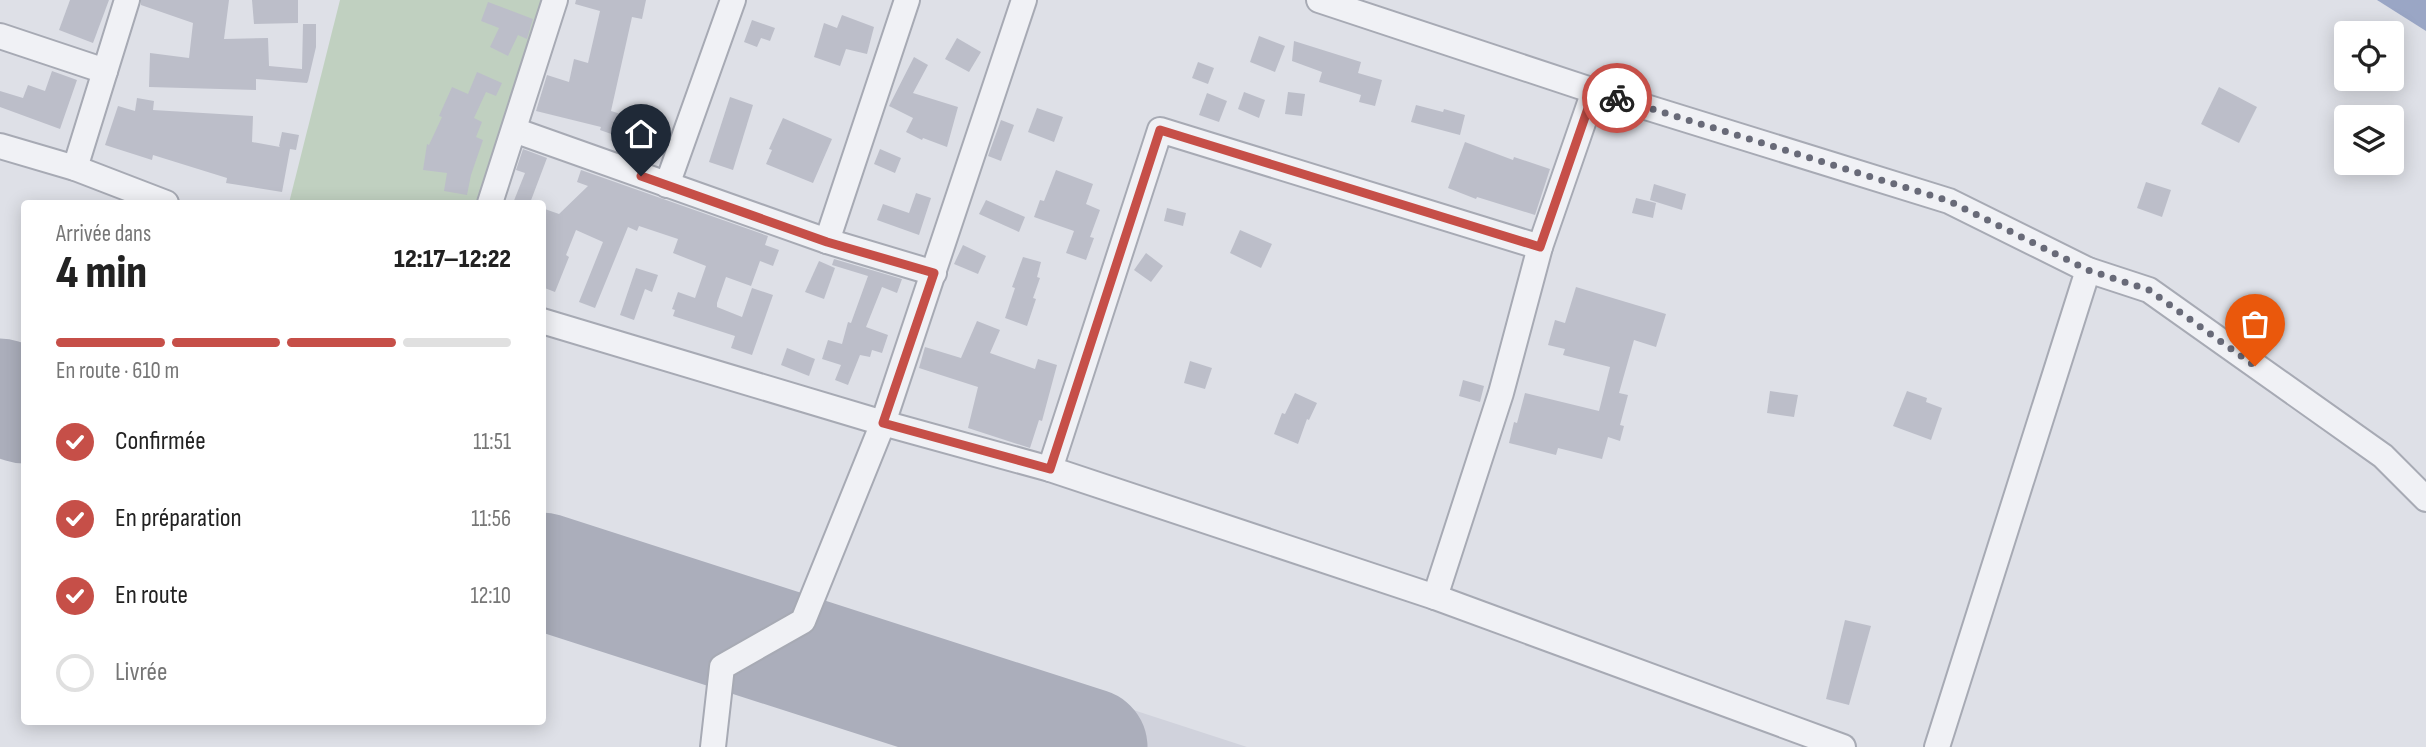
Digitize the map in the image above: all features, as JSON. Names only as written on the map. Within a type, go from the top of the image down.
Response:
[{"type":"street","points":[[75,168],[127,0]]},
{"type":"street","points":[[490,200],[555,0]]},
{"type":"street","points":[[667,185],[733,0]]},
{"type":"street","points":[[827,242],[907,0]]},
{"type":"street","points":[[713,747],[722,667],[803,621],[883,423],[1024,0]]},
{"type":"street","points":[[1319,0],[1594,91],[1949,201],[2088,270],[2149,290],[2383,456],[2426,499]]},
{"type":"street","points":[[0,36],[105,71]]},
{"type":"street","points":[[1435,597],[1501,393],[1540,247],[1594,91]]},
{"type":"street","points":[[513,130],[827,242],[934,273]]},
{"type":"street","points":[[1050,469],[1160,130],[1540,247]]},
{"type":"street","points":[[0,146],[75,168],[158,200]]},
{"type":"street","points":[[1937,747],[2088,270]]},
{"type":"street","points":[[546,322],[883,423],[1050,469],[1435,597],[1843,747]]},
{"type":"shaded area","points":[[0,340],[21,347],[21,454],[0,447]]},
{"type":"shaded area","points":[[546,518],[1247,747],[915,747],[546,626]]},
{"type":"green space","points":[[340,0],[543,0],[484,200],[290,200]]},
{"type":"water","points":[[2377,0],[2426,0],[2426,31]]},
{"type":"building","points":[[70,0],[109,0],[93,43],[59,30]]},
{"type":"building","points":[[141,0],[229,0],[224,39],[268,38],[269,66],[302,69],[303,24],[316,24],[316,47],[308,81],[256,79],[256,90],[149,87],[150,53],[189,58],[193,23],[141,5]]},
{"type":"building","points":[[252,0],[298,0],[298,23],[254,24]]},
{"type":"building","points":[[576,0],[646,0],[642,19],[632,17],[611,111],[624,115],[617,136],[600,130],[601,127],[536,111],[547,75],[569,82],[574,59],[588,63],[600,11],[575,4]]},
{"type":"building","points":[[488,2],[533,19],[527,39],[518,35],[508,56],[490,47],[499,28],[481,21]]},
{"type":"building","points":[[842,15],[874,27],[867,54],[846,49],[840,66],[814,57],[824,23],[837,28]]},
{"type":"building","points":[[752,20],[775,28],[770,41],[761,38],[757,47],[744,42]]},
{"type":"building","points":[[1259,36],[1285,46],[1275,72],[1250,62]]},
{"type":"building","points":[[957,38],[981,52],[969,72],[945,59]]},
{"type":"building","points":[[1294,41],[1361,62],[1358,73],[1382,80],[1375,106],[1359,102],[1361,95],[1319,82],[1322,72],[1292,61]]},
{"type":"building","points":[[914,57],[928,65],[913,93],[958,107],[947,147],[906,132],[913,118],[889,106]]},
{"type":"building","points":[[1198,62],[1214,68],[1208,84],[1192,78]]},
{"type":"building","points":[[52,71],[77,80],[60,129],[0,107],[0,91],[23,98],[28,85],[45,91]]},
{"type":"building","points":[[477,72],[502,83],[496,96],[486,92],[474,118],[482,122],[476,137],[483,140],[467,195],[444,191],[447,173],[423,170],[427,144],[429,145],[442,117],[439,116],[452,87],[468,94]]},
{"type":"building","points":[[2219,87],[2257,107],[2239,143],[2201,124]]},
{"type":"building","points":[[1244,92],[1265,100],[1259,118],[1238,109]]},
{"type":"building","points":[[1288,92],[1305,94],[1302,116],[1285,114]]},
{"type":"building","points":[[1207,93],[1227,101],[1219,122],[1199,115]]},
{"type":"building","points":[[730,97],[753,105],[733,170],[709,162]]},
{"type":"building","points":[[137,98],[154,101],[153,110],[253,116],[252,142],[280,147],[282,132],[299,135],[296,150],[290,149],[282,192],[226,183],[227,178],[153,155],[152,160],[105,145],[118,106],[135,111]]},
{"type":"building","points":[[1416,105],[1465,115],[1460,135],[1411,122]]},
{"type":"building","points":[[1037,108],[1063,117],[1054,142],[1028,132]]},
{"type":"building","points":[[783,118],[832,139],[813,183],[766,164],[772,150],[769,149]]},
{"type":"building","points":[[1001,120],[1014,125],[1001,161],[988,156]]},
{"type":"building","points":[[1465,142],[1513,160],[1514,157],[1550,169],[1535,215],[1477,197],[1476,199],[1448,188]]},
{"type":"building","points":[[523,149],[547,158],[531,200],[514,200],[525,173],[516,170]]},
{"type":"building","points":[[880,149],[901,158],[895,173],[874,164]]},
{"type":"building","points":[[581,170],[768,236],[765,245],[779,250],[773,266],[760,261],[751,286],[726,277],[717,303],[717,307],[742,317],[752,288],[773,295],[752,355],[731,348],[735,336],[673,316],[675,310],[672,309],[678,292],[695,298],[706,266],[673,253],[678,239],[639,226],[637,231],[628,227],[595,308],[579,302],[603,242],[576,230],[555,292],[546,289],[546,209],[559,214],[588,186],[577,182]]},
{"type":"building","points":[[1056,170],[1093,184],[1086,204],[1100,210],[1090,237],[1094,238],[1086,260],[1066,253],[1074,231],[1034,217],[1040,200],[1044,201]]},
{"type":"building","points":[[2146,182],[2171,190],[2162,217],[2137,208]]},
{"type":"building","points":[[1654,184],[1686,194],[1682,210],[1650,200]]},
{"type":"building","points":[[916,193],[931,198],[919,235],[877,220],[883,204],[909,213]]},
{"type":"building","points":[[1636,198],[1656,203],[1653,218],[1632,213]]},
{"type":"building","points":[[986,200],[1025,217],[1019,232],[979,214]]},
{"type":"building","points":[[1167,208],[1186,213],[1183,226],[1164,221]]},
{"type":"building","points":[[1240,230],[1272,244],[1261,268],[1230,253]]},
{"type":"building","points":[[963,245],[986,256],[978,274],[954,264]]},
{"type":"building","points":[[1146,253],[1163,266],[1151,282],[1134,270]]},
{"type":"building","points":[[1023,257],[1041,262],[1037,277],[1040,278],[1033,298],[1036,299],[1027,326],[1005,318]]},
{"type":"building","points":[[834,259],[902,279],[897,293],[882,287],[866,327],[888,335],[882,353],[872,350],[870,357],[860,355],[848,385],[835,380],[841,365],[822,359],[828,340],[842,344],[848,322],[851,323],[868,276],[832,265]]},
{"type":"building","points":[[819,261],[835,268],[824,299],[805,292]]},
{"type":"building","points":[[636,268],[658,275],[652,292],[645,289],[634,320],[620,315]]},
{"type":"building","points":[[1576,287],[1666,314],[1656,347],[1634,340],[1619,393],[1628,395],[1620,425],[1624,426],[1620,441],[1608,437],[1602,459],[1558,448],[1556,455],[1509,443],[1525,393],[1599,411],[1610,367],[1563,355],[1565,349],[1548,345],[1555,320],[1565,323]]},
{"type":"building","points":[[977,321],[1000,330],[990,353],[1035,369],[1038,359],[1057,365],[1042,421],[1039,420],[1030,448],[968,428],[978,387],[919,368],[925,347],[961,358]]},
{"type":"building","points":[[787,348],[815,359],[809,376],[781,365]]},
{"type":"building","points":[[1190,361],[1212,368],[1205,389],[1184,383]]},
{"type":"building","points":[[1463,380],[1484,386],[1480,402],[1459,396]]},
{"type":"building","points":[[1770,391],[1798,395],[1794,417],[1767,413]]},
{"type":"building","points":[[1907,391],[1927,398],[1926,402],[1942,408],[1931,440],[1893,426]]},
{"type":"building","points":[[1295,393],[1317,403],[1309,420],[1307,419],[1298,444],[1274,434],[1282,413],[1285,414]]},
{"type":"building","points":[[1845,620],[1871,626],[1849,705],[1826,699]]},
{"type":"runway","points":[[0,397],[21,404]]},
{"type":"runway","points":[[546,572],[1089,747]]},
{"type":"way so far","points":[[1617,98],[1949,201],[2088,270],[2149,290],[2255,366]]},
{"type":"route","points":[[641,176],[827,242],[934,273],[883,423],[1050,469],[1160,130],[1540,247],[1594,91],[1617,98]]}]
